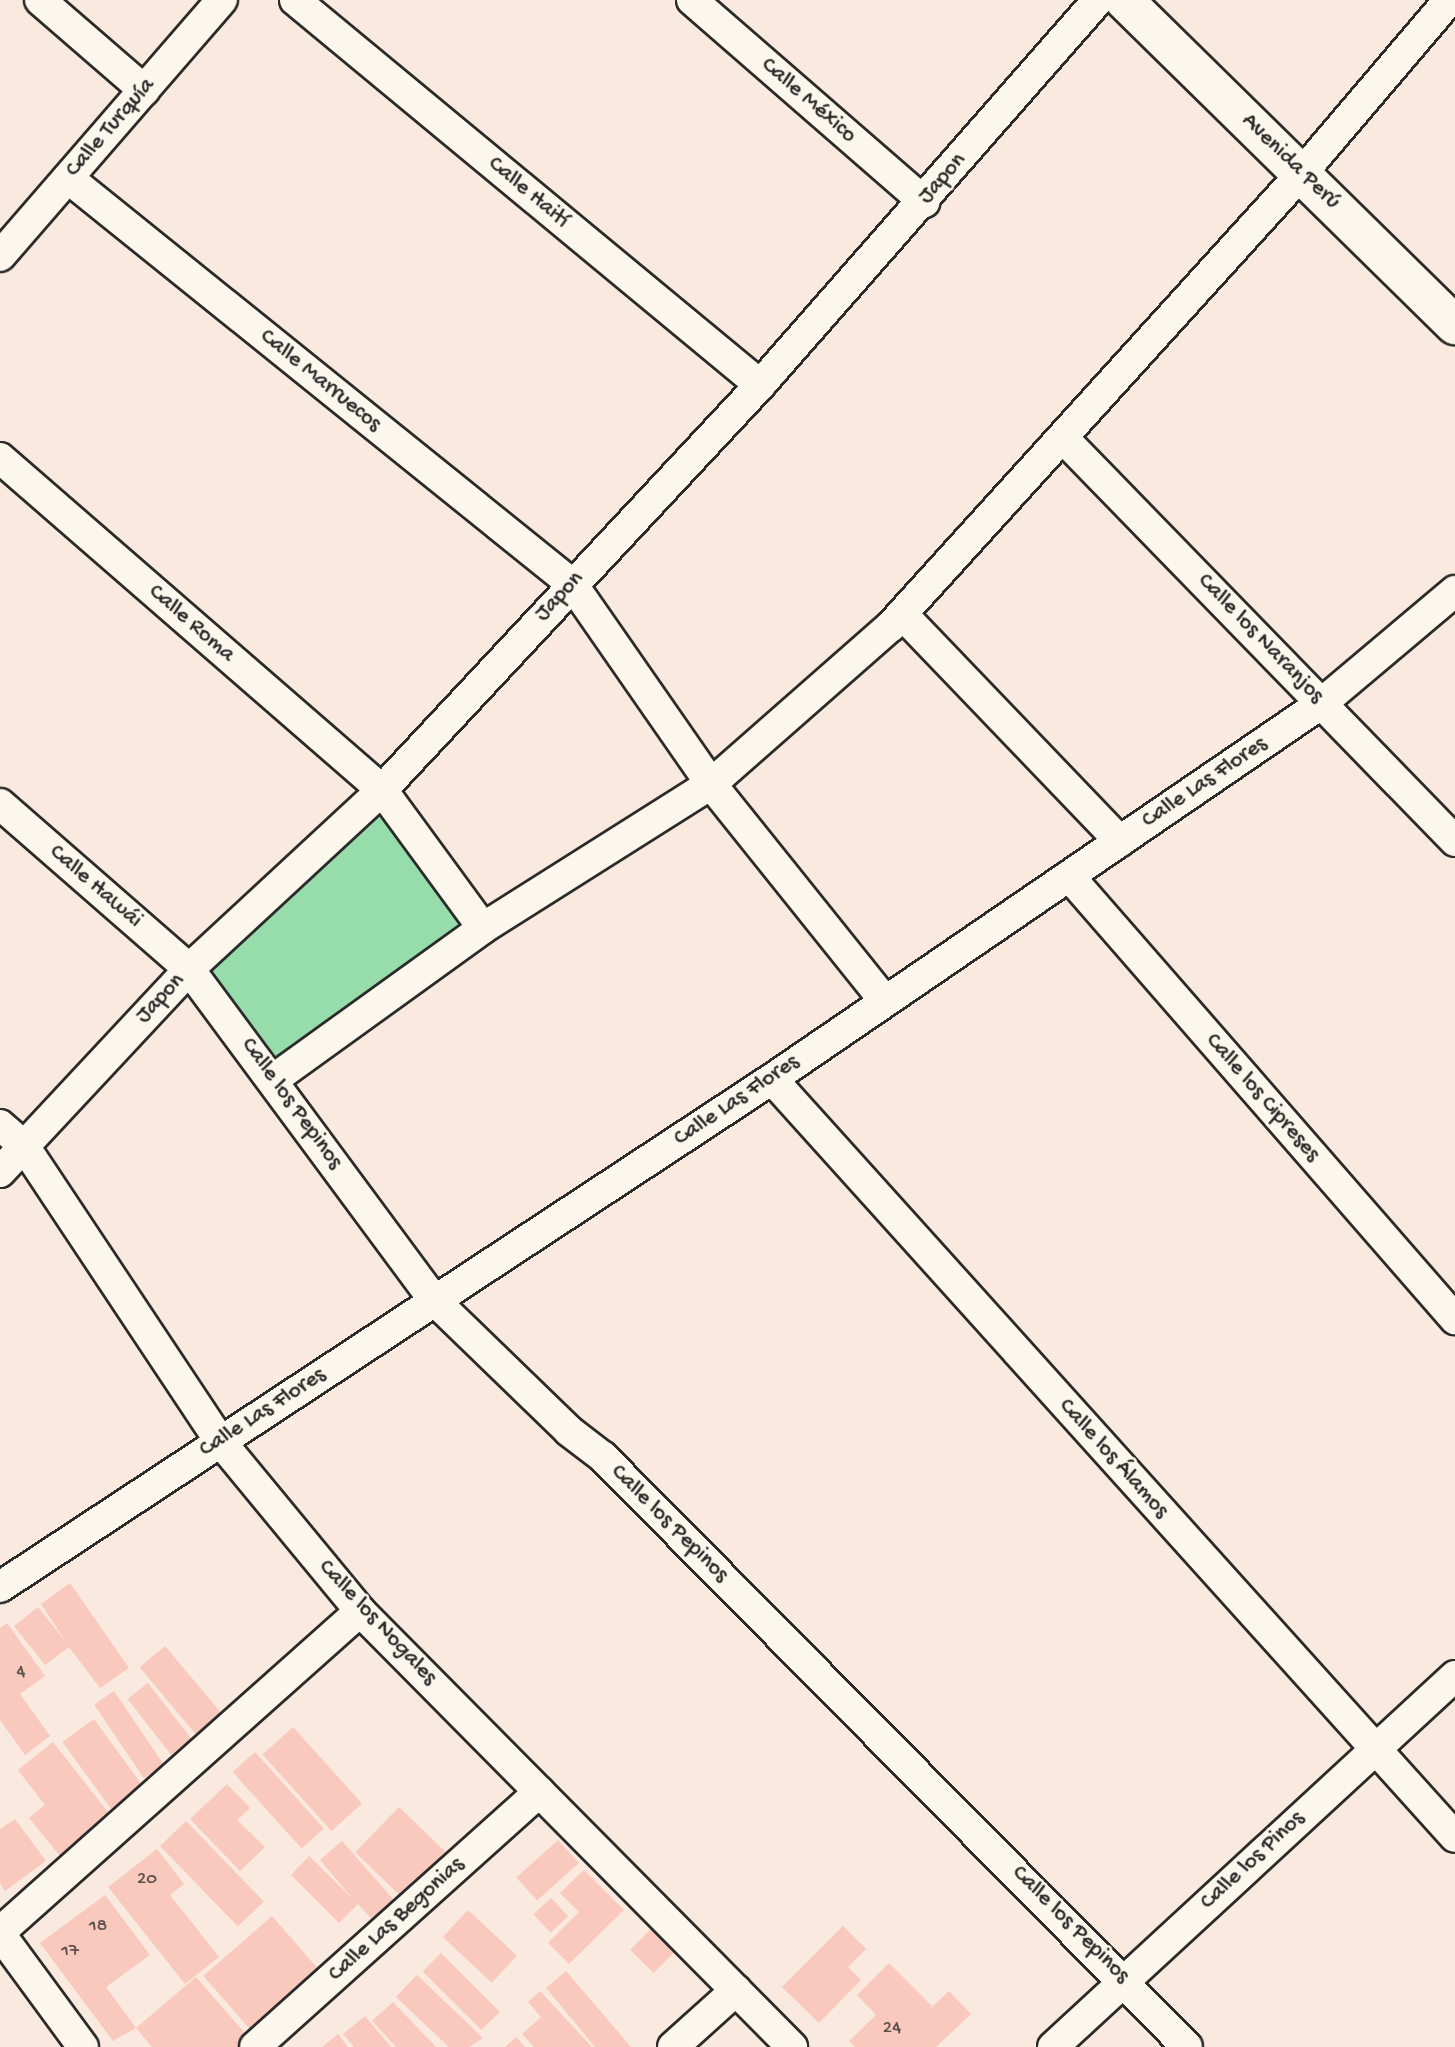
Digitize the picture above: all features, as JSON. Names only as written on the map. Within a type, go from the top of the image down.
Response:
[{"type":"street","points":[[40,0],[144,90]]},
{"type":"street","name":"Calle Turquía","points":[[0,256],[222,0]]},
{"type":"street","name":"Calle Haití","points":[[295,0],[760,386]]},
{"type":"street","name":"Calle México","points":[[692,0],[924,202]]},
{"type":"street","name":"Japon","points":[[0,1172],[189,969],[382,790],[760,386],[924,202],[1098,0]]},
{"type":"street","name":"Avenida Perú","points":[[1124,0],[1455,325]]},
{"type":"street","points":[[274,1079],[482,928],[711,784],[902,614],[1064,439],[1302,173],[1449,0]]},
{"type":"street","name":"Calle Marruecos","points":[[68,178],[572,584],[711,784],[886,1001]]},
{"type":"street","name":"Calle los Naranjos","points":[[1064,439],[1455,841]]},
{"type":"street","name":"Calle Roma","points":[[0,458],[382,790],[482,928]]},
{"type":"street","name":"Calle Las Flores","points":[[0,1587],[772,1079],[1322,704],[1455,591]]},
{"type":"street","points":[[902,614],[1120,841]]},
{"type":"street","name":"Calle Hawái","points":[[0,804],[189,969]]},
{"type":"street","name":"Calle los Cipreses","points":[[1069,877],[1455,1319]]},
{"type":"street","name":"Calle los Pepinos","points":[[189,969],[274,1079],[434,1300],[569,1431],[603,1457],[1124,1979],[1187,2047]]},
{"type":"street","name":"Calle los Álamos","points":[[772,1079],[1455,1837]]},
{"type":"street","name":"Calle los Nogales","points":[[0,1125],[24,1146],[220,1441],[360,1611],[792,2047]]},
{"type":"street","points":[[83,2047],[0,1933],[360,1611]]},
{"type":"street","name":"Calle los Pinos","points":[[1053,2047],[1455,1676]]},
{"type":"street","name":"Calle Las Begonias","points":[[255,2047],[539,1792]]},
{"type":"street","points":[[673,2047],[736,1990]]},
{"type":"green space","points":[[379,803],[471,925],[275,1070],[199,969]]},
{"type":"building","points":[[70,1583],[129,1668],[100,1688],[69,1647],[45,1665],[14,1626],[38,1607],[66,1642],[41,1604]]},
{"type":"building","points":[[7,1623],[45,1676],[20,1694],[50,1736],[25,1755],[0,1720],[0,1628]]},
{"type":"building","points":[[165,1646],[222,1714],[197,1735],[140,1667]]},
{"type":"building","points":[[148,1683],[192,1739],[171,1755],[128,1699]]},
{"type":"building","points":[[114,1691],[164,1765],[144,1778],[94,1704]]},
{"type":"building","points":[[94,1719],[143,1786],[111,1809],[62,1742]]},
{"type":"building","points":[[293,1727],[362,1804],[331,1831],[263,1754]]},
{"type":"building","points":[[53,1742],[111,1816],[60,1856],[29,1818],[45,1805],[18,1770]]},
{"type":"building","points":[[255,1752],[324,1829],[302,1849],[233,1772]]},
{"type":"building","points":[[227,1784],[250,1808],[237,1820],[265,1847],[240,1871],[190,1819]]},
{"type":"building","points":[[399,1807],[452,1858],[408,1903],[355,1852]]},
{"type":"building","points":[[15,1819],[46,1861],[5,1891],[0,1883],[0,1829]]},
{"type":"building","points":[[186,1821],[264,1902],[238,1927],[160,1846]]},
{"type":"building","points":[[558,1840],[579,1863],[537,1901],[516,1877]]},
{"type":"building","points":[[342,1841],[401,1908],[379,1927],[358,1904],[339,1923],[291,1875],[309,1856],[353,1899],[320,1860]]},
{"type":"building","points":[[157,1849],[184,1884],[170,1895],[219,1957],[185,1984],[108,1887]]},
{"type":"building","points":[[584,1870],[624,1910],[569,1964],[548,1943],[579,1912],[560,1893]]},
{"type":"building","points":[[105,1895],[150,1955],[106,1987],[136,2028],[113,2041],[40,1943]]},
{"type":"building","points":[[551,1898],[568,1916],[550,1933],[533,1914]]},
{"type":"building","points":[[468,1910],[517,1956],[492,1983],[443,1937]]},
{"type":"building","points":[[272,1916],[321,1972],[252,2032],[203,1976]]},
{"type":"building","points":[[655,1925],[678,1948],[654,1973],[630,1950]]},
{"type":"building","points":[[843,1926],[866,1949],[848,1967],[861,1980],[819,2023],[782,1987]]},
{"type":"building","points":[[441,1953],[500,2012],[481,2030],[423,1971]]},
{"type":"building","points":[[889,1963],[932,2006],[920,2018],[949,1991],[971,2014],[936,2047],[855,2047],[849,2041],[876,2015],[857,1995]]},
{"type":"building","points":[[566,1971],[631,2047],[595,2047],[546,1988]]},
{"type":"building","points":[[417,1975],[483,2038],[469,2047],[449,2047],[396,1997]]},
{"type":"building","points":[[196,1977],[251,2040],[243,2047],[152,2047],[136,2028]]},
{"type":"building","points":[[540,1991],[592,2047],[534,2047],[522,2034],[541,2017],[528,2002]]},
{"type":"building","points":[[393,2002],[436,2047],[396,2047],[372,2021]]},
{"type":"building","points":[[365,2016],[391,2047],[354,2047],[343,2034]]},
{"type":"building","points":[[338,2034],[348,2047],[322,2047]]},
{"type":"building","points":[[516,2037],[525,2047],[505,2047]]}]
